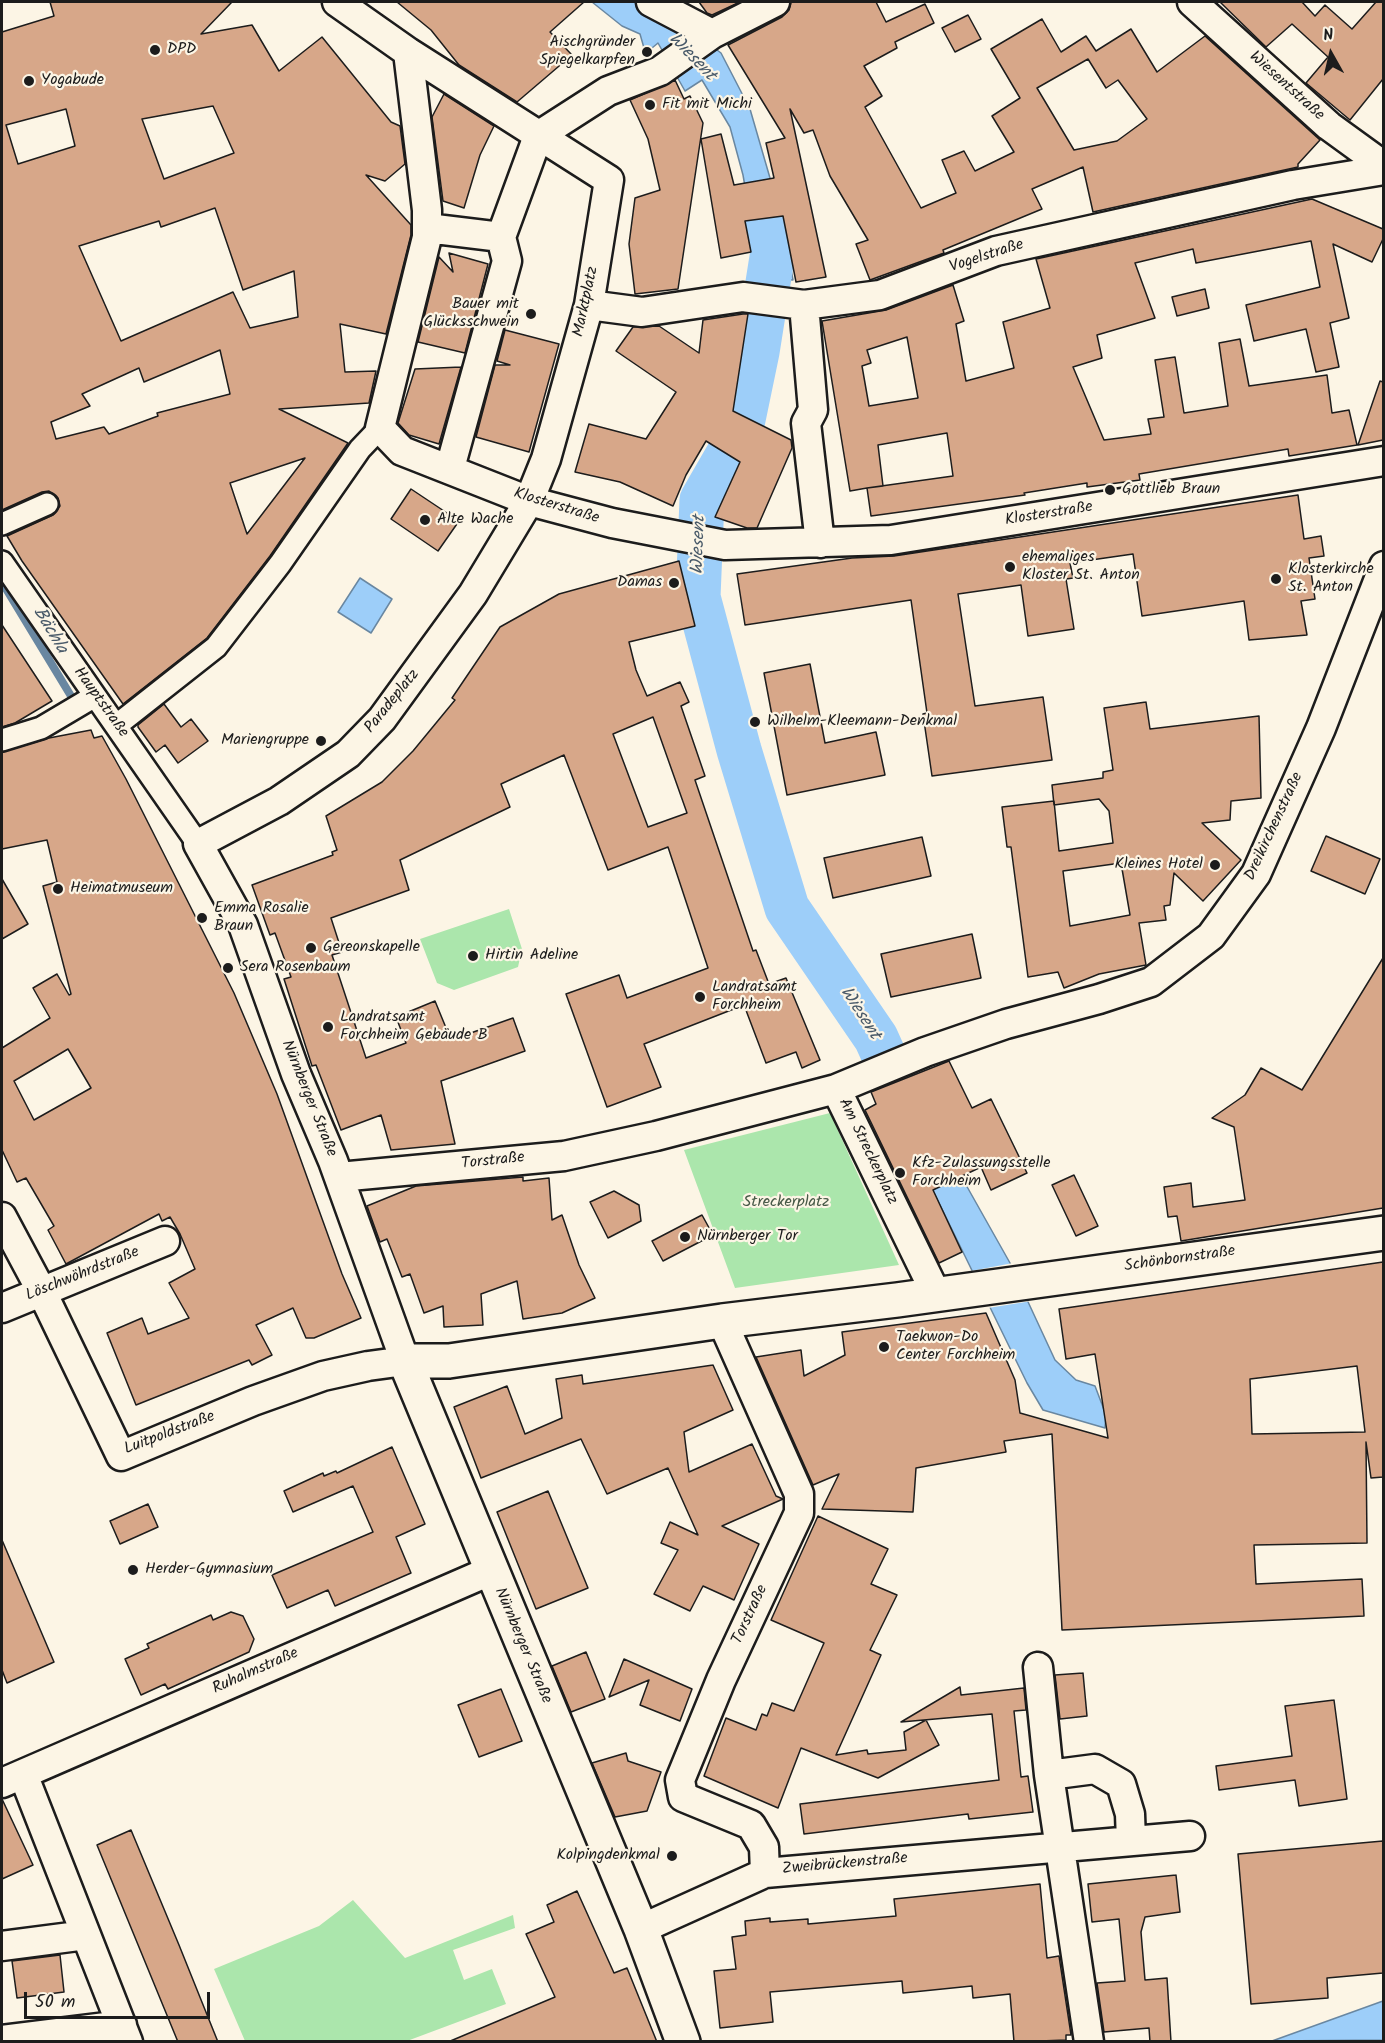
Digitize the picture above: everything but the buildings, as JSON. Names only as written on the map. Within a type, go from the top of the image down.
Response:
[{"type":"street","name":"Marktplatz","points":[[337,2],[408,51],[609,180],[590,305],[546,459],[529,501]]},
{"type":"street","points":[[651,2],[712,34]]},
{"type":"street","points":[[450,468],[507,261],[501,237],[529,130],[608,91],[660,71],[712,34],[776,2]]},
{"type":"street","name":"Wiesentstraße","points":[[1192,2],[1329,126],[1383,168]]},
{"type":"street","points":[[117,725],[216,647],[280,564],[360,449],[380,428],[427,228],[427,210],[408,51]]},
{"type":"street","name":"Vogelstraße","points":[[590,305],[642,312],[743,297],[804,305],[880,295],[996,251],[1383,168]]},
{"type":"street","points":[[427,228],[501,237]]},
{"type":"street","points":[[804,305],[813,410],[806,423],[820,543]]},
{"type":"street","name":"Klosterstraße","points":[[380,428],[402,451],[529,501],[612,523],[725,544],[891,540],[1383,461]]},
{"type":"street","name":"Paradeplatz","points":[[198,844],[279,801],[348,754],[382,719],[472,594],[529,501]]},
{"type":"street","points":[[2,524],[47,504]]},
{"type":"street","name":"Hauptstraße","points":[[2,562],[198,844]]},
{"type":"street","name":"Dreikirchenstraße","points":[[836,1089],[925,1053],[1006,1024],[1099,999],[1151,982],[1211,936],[1256,874],[1324,720],[1383,566]]},
{"type":"street","points":[[2,740],[41,728],[95,696]]},
{"type":"street","name":"Nürnberger Straße","points":[[198,844],[243,925],[296,1074],[339,1177],[405,1361],[490,1571],[641,1929],[683,2042]]},
{"type":"street","name":"Am Streckerplatz","points":[[646,1137],[836,1089],[936,1294]]},
{"type":"street","name":"Torstraße","points":[[339,1177],[564,1156],[646,1137]]},
{"type":"street","name":"Luitpoldstraße","points":[[2,1217],[42,1292],[121,1456],[253,1401],[323,1376],[368,1365],[405,1361]]},
{"type":"street","name":"Schönbornstraße","points":[[936,1294],[1383,1233]]},
{"type":"street","name":"Löschwöhrdstraße","points":[[2,1308],[165,1241]]},
{"type":"street","points":[[405,1361],[449,1361],[722,1321],[936,1294]]},
{"type":"street","name":"Torstraße","points":[[722,1321],[800,1494],[799,1513],[721,1680],[680,1780],[683,1797],[751,1825],[764,1847],[765,1873]]},
{"type":"street","name":"Ruhalmstraße","points":[[2,2040],[125,2033],[86,1935],[12,1779],[490,1571]]},
{"type":"street","points":[[1038,1667],[1049,1775],[1089,2042]]},
{"type":"street","points":[[1049,1775],[1095,1769],[1121,1784],[1130,1814],[1131,1841]]},
{"type":"street","name":"Zweibrückenstraße","points":[[641,1929],[765,1873],[1190,1836]]},
{"type":"street","points":[[2,1946],[86,1935]]},
{"type":"green space","points":[[509,909],[522,949],[518,967],[454,990],[437,983],[420,939]]},
{"type":"green space","name":"Streckerplatz","points":[[830,1113],[899,1265],[735,1288],[684,1150]]},
{"type":"green space","points":[[353,1900],[405,1958],[513,1915],[515,1928],[453,1950],[464,1980],[492,1969],[506,2004],[407,2041],[245,2041],[214,1969],[319,1926]]},
{"type":"water","points":[[592,2],[639,2],[688,28],[721,53],[750,109],[781,216],[793,280],[752,277],[751,255],[756,251],[743,175],[730,127],[702,80],[685,91],[658,43],[652,48],[644,48],[640,34],[622,26]]},
{"type":"water","points":[[360,578],[392,599],[371,633],[338,612]]},
{"type":"water","points":[[917,1158],[961,1176],[1010,1263],[1055,1360],[1076,1380],[1095,1386],[1106,1415],[1105,1428],[1043,1410],[1027,1383]]},
{"type":"water","points":[[1383,2001],[1383,2040],[1272,2041]]},
{"type":"pier","points":[[1013,1263],[1032,1301],[988,1308],[971,1271]]},
{"type":"waterway","name":"Wiesent","points":[[765,217],[773,251],[757,352],[740,434],[702,500],[698,597],[739,750],[787,908],[876,1038],[895,1080]]},
{"type":"waterway","name":"Bächla","points":[[2,582],[71,696]]},
{"type":"place","name":"DPD","points":[[155,50]]},
{"type":"place","name":"Aischgründer Spiegelkarpfen","points":[[647,52]]},
{"type":"place","name":"Yogabude","points":[[29,81]]},
{"type":"place","name":"Fit mit Michi","points":[[650,105]]},
{"type":"place","name":"Bauer mit Glücksschwein","points":[[531,314]]},
{"type":"place","name":"Gottlieb Braun","points":[[1110,490]]},
{"type":"place","name":"Alte Wache","points":[[425,520]]},
{"type":"place","name":"ehemaliges Kloster St. Anton","points":[[1010,567]]},
{"type":"place","name":"Klosterkirche St. Anton","points":[[1276,579]]},
{"type":"place","name":"Damas","points":[[674,583]]},
{"type":"place","name":"Wilhelm-Kleemann-Denkmal","points":[[755,722]]},
{"type":"place","name":"Mariengruppe","points":[[321,741]]},
{"type":"place","name":"Kleines Hotel","points":[[1215,865]]},
{"type":"place","name":"Heimatmuseum","points":[[58,889]]},
{"type":"place","name":"Emma Rosalie Braun","points":[[202,918]]},
{"type":"place","name":"Gereonskapelle","points":[[311,948]]},
{"type":"place","name":"Hirtin Adeline","points":[[473,956]]},
{"type":"place","name":"Sera Rosenbaum","points":[[228,968]]},
{"type":"place","name":"Landratsamt Forchheim","points":[[700,997]]},
{"type":"place","name":"Landratsamt Forchheim Gebäude B","points":[[328,1027]]},
{"type":"place","name":"Kfz-Zulassungsstelle Forchheim","points":[[900,1173]]},
{"type":"place","name":"Nürnberger Tor","points":[[685,1237]]},
{"type":"place","name":"Taekwon-Do Center Forchheim","points":[[884,1347]]},
{"type":"place","name":"Herder-Gymnasium","points":[[133,1570]]},
{"type":"place","name":"Kolpingdenkmal","points":[[672,1856]]}]
